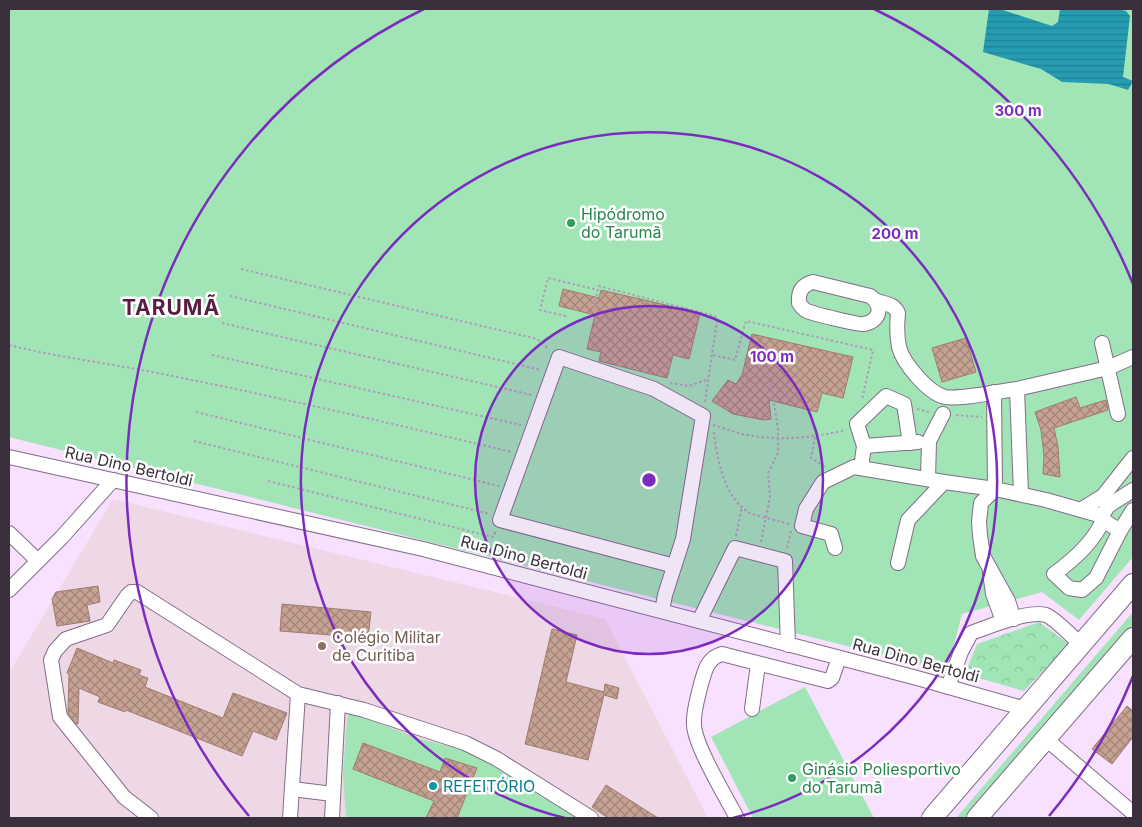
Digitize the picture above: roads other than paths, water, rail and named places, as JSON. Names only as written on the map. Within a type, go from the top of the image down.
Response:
[{"type":"highway","points":[[932,818],[1133,584]]},
{"type":"highway","points":[[977,818],[1133,638]]},
{"type":"street","points":[[877,301],[879,307],[874,320],[861,325],[806,311],[799,303],[798,295],[801,289],[813,282],[858,292],[896,308],[898,313],[899,348],[910,369],[928,388],[944,397],[1017,389],[1108,368],[1133,358]]},
{"type":"street","points":[[1102,343],[1118,414]]},
{"type":"street","points":[[662,611],[679,574],[670,566],[501,518],[559,357],[654,389],[703,416],[683,539],[670,566]]},
{"type":"street","points":[[1017,389],[1021,494]]},
{"type":"street","points":[[994,392],[995,489],[981,503],[978,522],[983,556],[1008,602],[1008,620]]},
{"type":"street","points":[[862,468],[864,446],[857,424],[886,396],[904,404],[910,443]]},
{"type":"street","points":[[928,479],[929,441],[942,414]]},
{"type":"street","points":[[864,446],[929,441]]},
{"type":"street","name":"Rua Dino Bertoldi","points":[[9,457],[423,549],[1026,709]]},
{"type":"street","points":[[1082,509],[1103,496],[1133,458]]},
{"type":"street","points":[[835,548],[831,534],[802,526],[806,508],[823,482],[854,467],[1021,494],[1082,509],[1102,518],[1120,531]]},
{"type":"street","points":[[9,590],[113,480]]},
{"type":"street","points":[[898,563],[908,520],[944,482]]},
{"type":"street","points":[[966,485],[981,503]]},
{"type":"street","points":[[1133,490],[1108,506],[1094,536],[1065,566],[1054,574],[1069,588],[1082,590],[1096,578],[1133,510]]},
{"type":"street","points":[[9,533],[38,561]]},
{"type":"street","points":[[698,621],[735,548],[785,561],[788,645]]},
{"type":"street","points":[[151,818],[124,797],[60,717],[51,660],[55,651],[66,639],[107,625],[131,592],[137,592],[298,694],[401,721],[465,743],[497,759],[591,818]]},
{"type":"street","points":[[948,687],[961,652],[971,633],[1008,620],[1034,614],[1047,615],[1080,645]]},
{"type":"street","points":[[737,818],[698,742],[694,727],[693,715],[708,663],[714,656],[722,654],[828,680],[832,678],[839,658]]},
{"type":"street","points":[[752,709],[758,664]]},
{"type":"street","points":[[290,818],[298,694]]},
{"type":"street","points":[[332,818],[338,703]]},
{"type":"street","points":[[1046,739],[1133,813]]},
{"type":"street","points":[[292,789],[333,794]]},
{"type":"water","points":[[989,9],[1000,9],[1052,26],[1058,22],[1060,9],[1118,9],[1126,11],[1130,16],[1123,77],[1133,81],[1128,90],[1109,84],[1062,82],[1041,69],[983,52]]},
{"type":"place","name":"Hipódromo do Tarumã","points":[[571,223]]},
{"type":"place","name":"Colégio Militar de Curitiba","points":[[322,646]]},
{"type":"place","name":"Ginásio Poliesportivo do Tarumã","points":[[792,778]]},
{"type":"place","name":"REFEITÓRIO","points":[[433,786]]},
{"type":"district","name":"TARUMÃ","points":[[171,307]]}]
